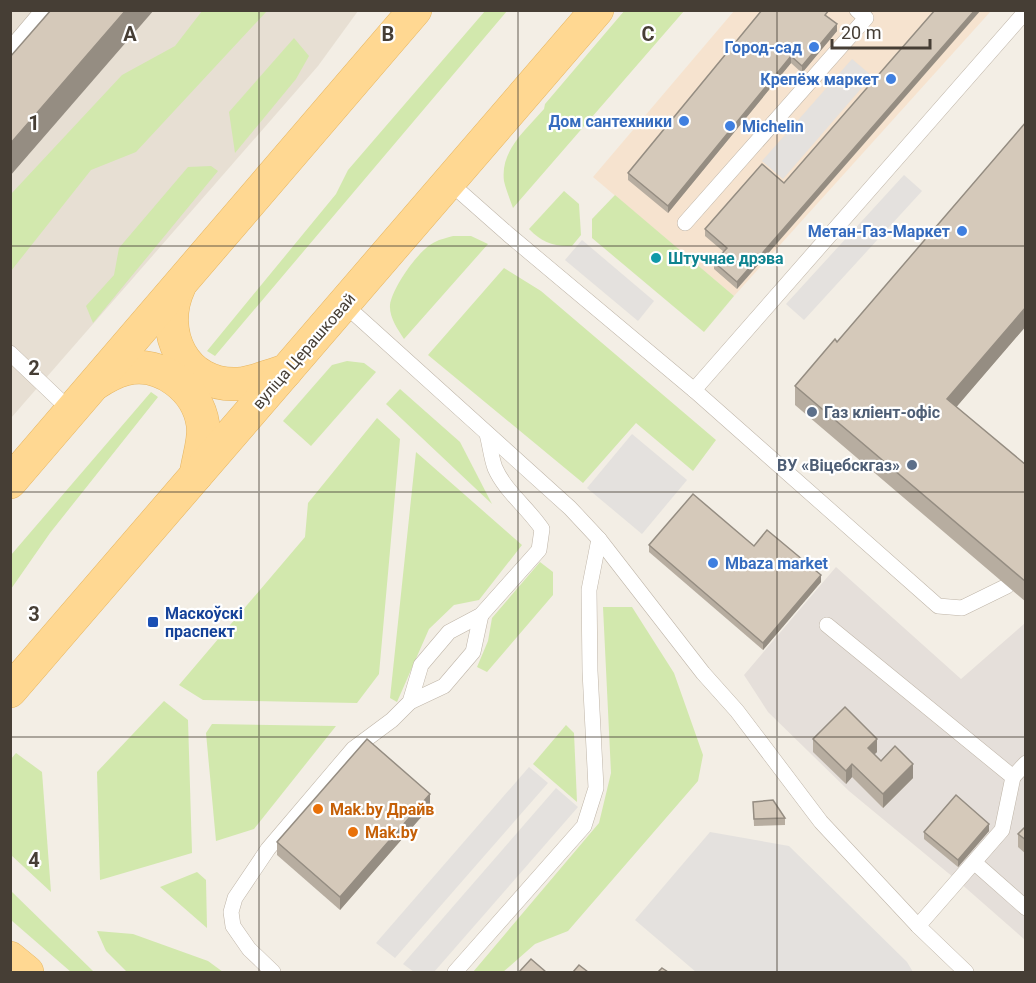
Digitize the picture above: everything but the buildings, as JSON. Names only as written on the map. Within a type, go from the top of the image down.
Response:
[{"type":"main road","points":[[10,482],[415,10]]},
{"type":"main road","name":"вуліца Церашковай","points":[[11,691],[597,10]]},
{"type":"main road","points":[[179,285],[171,307],[171,330],[179,352],[194,370],[222,383],[238,384],[254,382],[286,371]]},
{"type":"main road","points":[[94,384],[110,374],[128,368],[146,368],[164,373],[180,382],[199,409],[203,425],[203,442],[195,477]]},
{"type":"lane","points":[[10,49],[44,10]]},
{"type":"lane","points":[[685,223],[866,18],[857,10]]},
{"type":"lane","points":[[694,390],[1026,11]]},
{"type":"lane","points":[[449,182],[694,390],[938,606],[962,608],[1007,586]]},
{"type":"lane","points":[[344,304],[570,508],[599,539],[703,673],[744,720],[821,822],[918,926],[966,972]]},
{"type":"lane","points":[[10,353],[71,411]]},
{"type":"lane","points":[[410,702],[421,665],[449,632],[481,615],[539,550],[542,529],[530,511],[513,496],[496,468],[488,434]]},
{"type":"lane","points":[[455,972],[584,826],[596,788],[590,671],[589,590],[599,539]]},
{"type":"lane","points":[[273,972],[249,949],[233,926],[231,912],[235,898],[268,849],[353,749],[392,720],[410,702],[444,686],[473,652],[481,615]]},
{"type":"lane","points":[[827,625],[1013,777]]},
{"type":"lane","points":[[918,926],[1002,830],[1013,777],[1026,763]]},
{"type":"lane","points":[[975,863],[1026,908]]},
{"type":"shaded area","points":[[11,11],[358,11],[318,66],[11,418]]},
{"type":"shaded area","points":[[734,11],[991,11],[734,296],[593,177]]},
{"type":"shaded area","points":[[852,59],[872,76],[783,179],[762,161]]},
{"type":"shaded area","points":[[904,175],[922,191],[804,320],[786,304]]},
{"type":"shaded area","points":[[582,240],[654,301],[638,321],[565,260]]},
{"type":"shaded area","points":[[632,434],[687,480],[642,534],[587,488]]},
{"type":"shaded area","points":[[836,567],[961,679],[1025,623],[1025,940],[849,791],[768,712],[744,675]]},
{"type":"shaded area","points":[[529,767],[548,783],[395,958],[376,943]]},
{"type":"shaded area","points":[[556,788],[578,807],[434,972],[414,972],[403,964]]},
{"type":"shaded area","points":[[710,832],[789,846],[907,962],[913,972],[696,972],[635,920]]},
{"type":"green space","points":[[625,10],[684,11],[513,208],[504,181],[504,170],[510,150],[544,109],[545,104]]},
{"type":"green space","points":[[202,11],[267,11],[136,152],[91,170],[11,271],[11,194],[122,75],[175,46]]},
{"type":"green space","points":[[485,11],[507,11],[215,356],[207,351],[336,194],[348,170]]},
{"type":"green space","points":[[294,38],[309,56],[296,79],[235,153],[229,112]]},
{"type":"green space","points":[[211,166],[218,171],[93,323],[86,306],[114,275],[119,248],[188,167]]},
{"type":"green space","points":[[564,191],[579,204],[581,235],[572,246],[548,243],[529,229]]},
{"type":"green space","points":[[615,195],[734,296],[704,332],[592,238],[592,219]]},
{"type":"green space","points":[[453,236],[471,236],[488,244],[404,339],[394,323],[390,310],[396,289],[407,270],[422,252],[437,241]]},
{"type":"green space","points":[[504,268],[541,291],[716,440],[693,471],[636,423],[583,483],[428,355]]},
{"type":"green space","points":[[347,361],[364,363],[376,372],[311,446],[283,421],[332,365]]},
{"type":"green space","points":[[400,389],[460,442],[492,504],[386,404]]},
{"type":"green space","points":[[151,392],[158,397],[50,533],[11,589],[11,555]]},
{"type":"green space","points":[[377,418],[400,439],[379,674],[357,703],[203,700],[179,685],[305,537],[308,503]]},
{"type":"green space","points":[[416,452],[522,545],[479,600],[454,605],[429,629],[397,702],[390,698]]},
{"type":"green space","points":[[540,562],[553,572],[553,595],[487,672],[477,667],[488,641],[492,618]]},
{"type":"green space","points":[[603,607],[632,607],[674,673],[703,755],[698,781],[568,931],[535,944],[503,972],[473,972],[599,823],[611,773]]},
{"type":"green space","points":[[164,701],[188,720],[192,853],[100,880],[97,772]]},
{"type":"green space","points":[[212,724],[336,726],[254,829],[216,841],[206,733]]},
{"type":"green space","points":[[566,725],[574,733],[577,802],[533,764]]},
{"type":"green space","points":[[16,753],[42,772],[51,892],[11,855],[11,759]]},
{"type":"green space","points":[[197,872],[206,880],[207,928],[160,887]]},
{"type":"green space","points":[[10,890],[94,972],[71,972],[11,920]]},
{"type":"green space","points":[[97,931],[133,934],[208,961],[223,972],[127,972],[106,951]]},
{"type":"place","name":"Город-сад","points":[[814,47]]},
{"type":"place","name":"Крепёж маркет","points":[[891,79]]},
{"type":"place","name":"Дом сантехники","points":[[684,121]]},
{"type":"place","name":"Michelin","points":[[730,126]]},
{"type":"place","name":"Метан-Газ-Маркет","points":[[962,231]]},
{"type":"place","name":"Штучнае дрэва","points":[[656,258]]},
{"type":"place","name":"Газ кліент-офіс","points":[[812,412]]},
{"type":"place","name":"ВУ «Віцебскгаз»","points":[[912,465]]},
{"type":"place","name":"Mbaza market","points":[[713,563]]},
{"type":"place","name":"Маскоўскі праспект","points":[[153,622]]},
{"type":"place","name":"Маk.by Драйв","points":[[318,809]]},
{"type":"place","name":"Mak.by","points":[[353,832]]}]
